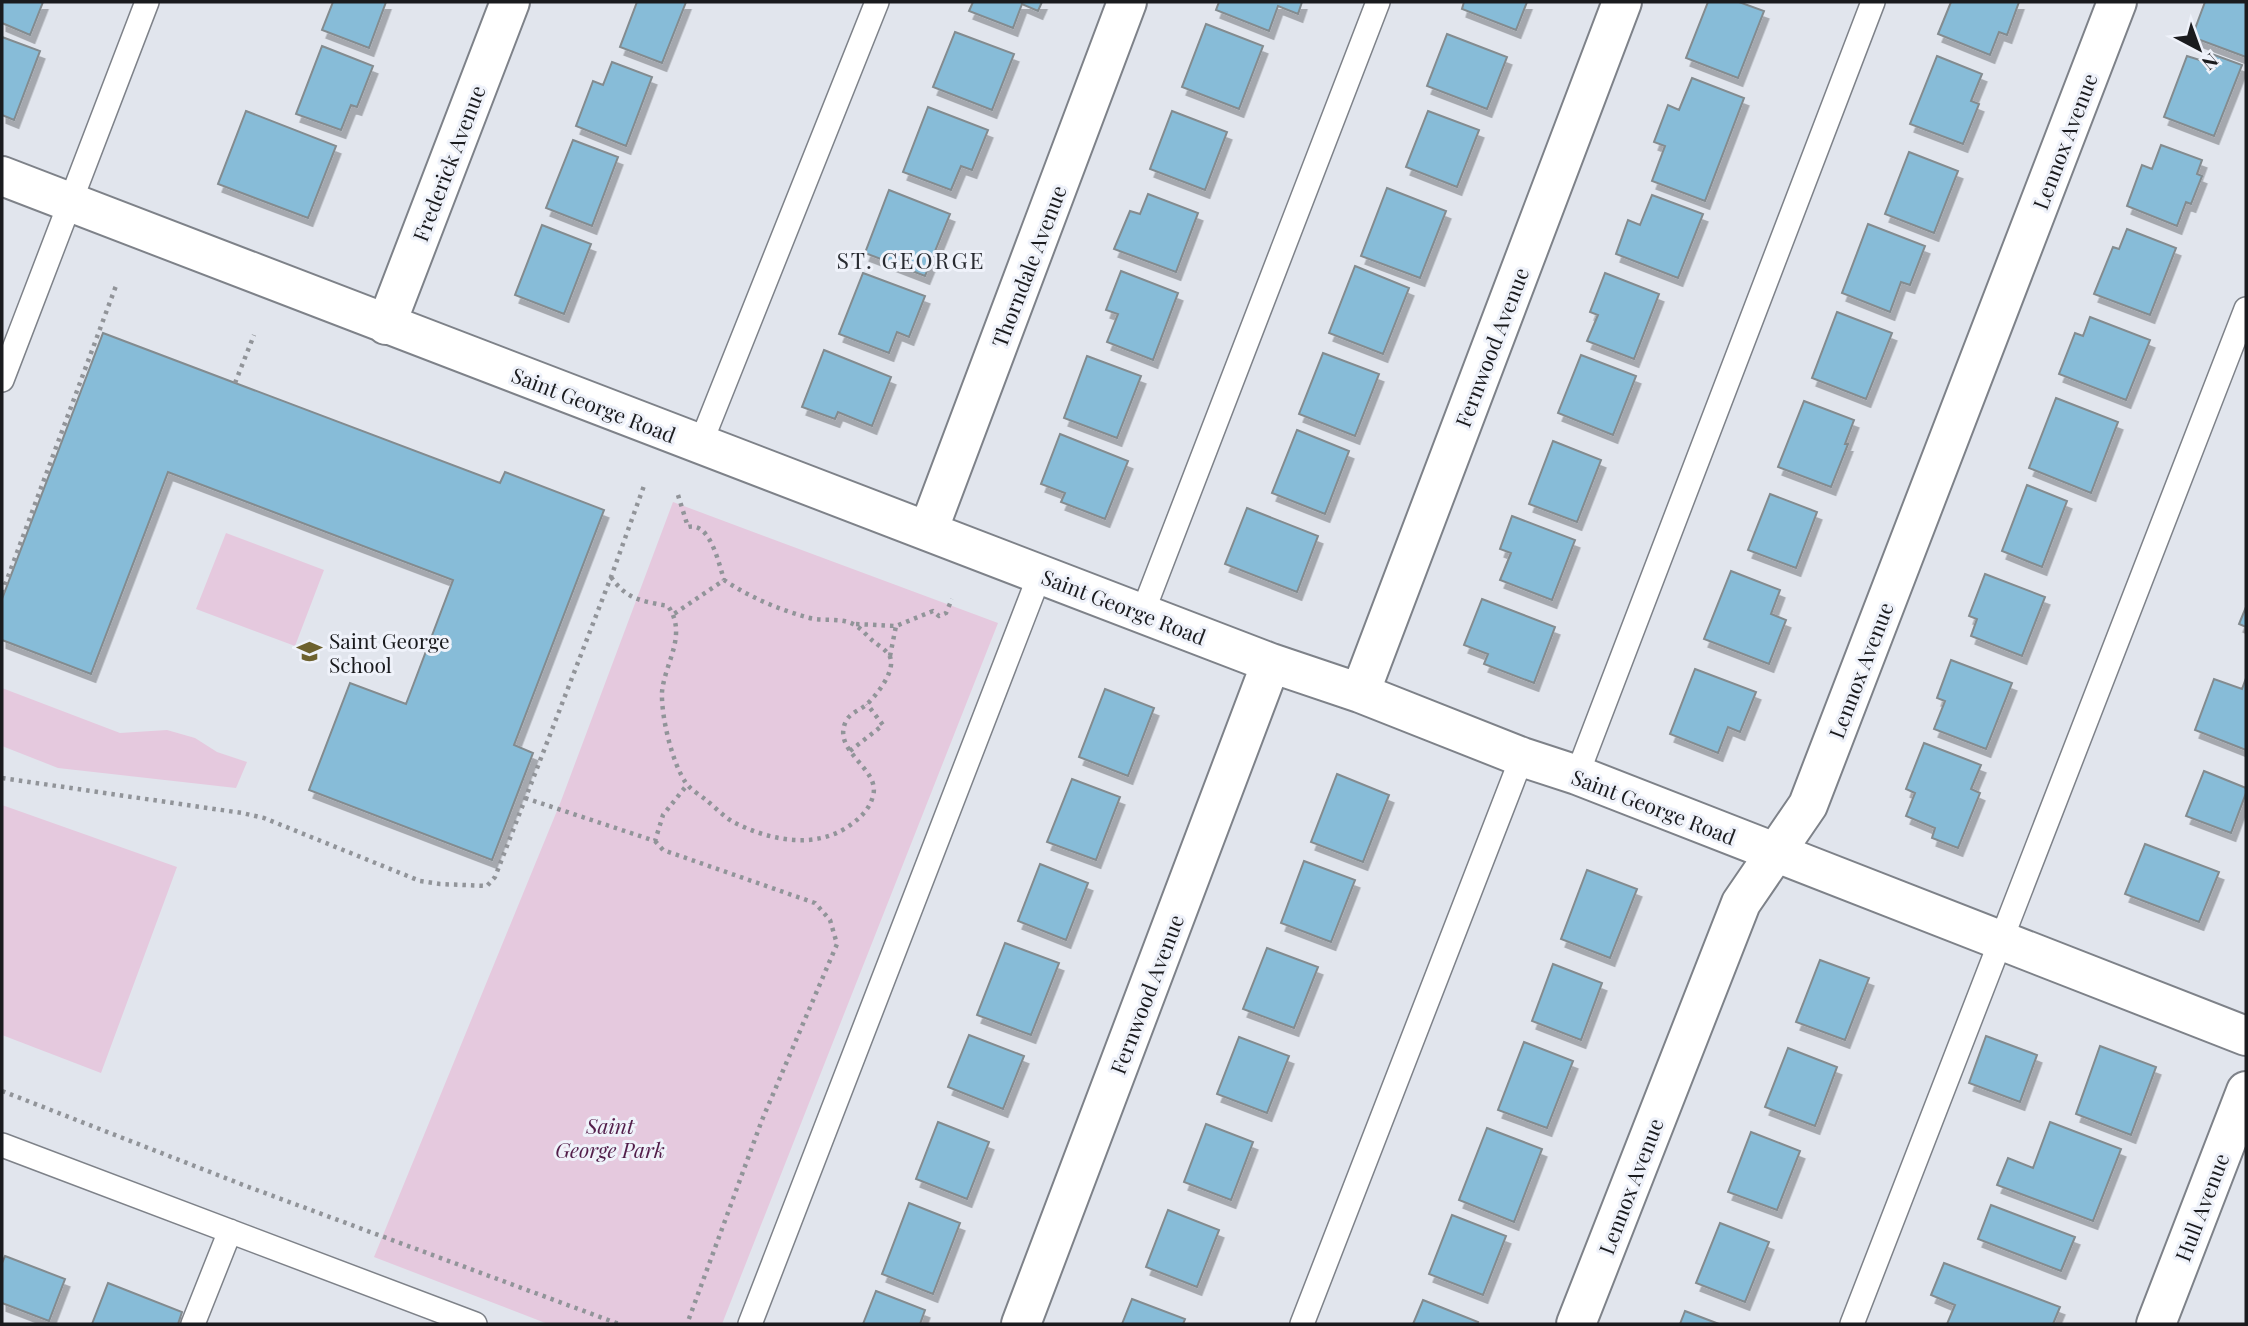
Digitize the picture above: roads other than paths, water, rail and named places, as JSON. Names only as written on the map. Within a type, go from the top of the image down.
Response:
[{"type":"street","name":"Frederick Avenue","points":[[386,325],[510,2]]},
{"type":"street","name":"Thorndale Avenue","points":[[928,531],[1127,2]]},
{"type":"street","name":"Fernwood Avenue","points":[[1360,693],[1622,2]]},
{"type":"street","name":"Lennox Avenue","points":[[1576,1324],[1741,903],[1808,805],[2117,2]]},
{"type":"street","name":"Saint George Road","points":[[2,176],[1142,614],[1271,663],[1360,693],[1522,757],[1577,775],[2246,1035]]},
{"type":"street","name":"Fernwood Avenue","points":[[1021,1324],[1271,663]]},
{"type":"street","name":"Hull Avenue","points":[[2156,1324],[2246,1091]]},
{"type":"lane","points":[[2,380],[146,2]]},
{"type":"lane","points":[[700,445],[877,2]]},
{"type":"lane","points":[[1142,614],[1378,2]]},
{"type":"lane","points":[[1577,775],[1873,2]]},
{"type":"lane","points":[[1852,1324],[2246,309]]},
{"type":"lane","points":[[750,1324],[1040,574]]},
{"type":"lane","points":[[1302,1324],[1522,757]]},
{"type":"lane","points":[[2,1145],[475,1324]]},
{"type":"lane","points":[[193,1324],[230,1231]]},
{"type":"place","name":"Saint George School","points":[[309,652]]},
{"type":"district","name":"ST. GEORGE","points":[[911,259]]},
{"type":"park label","name":"Saint George Park","points":[[610,1137]]}]
